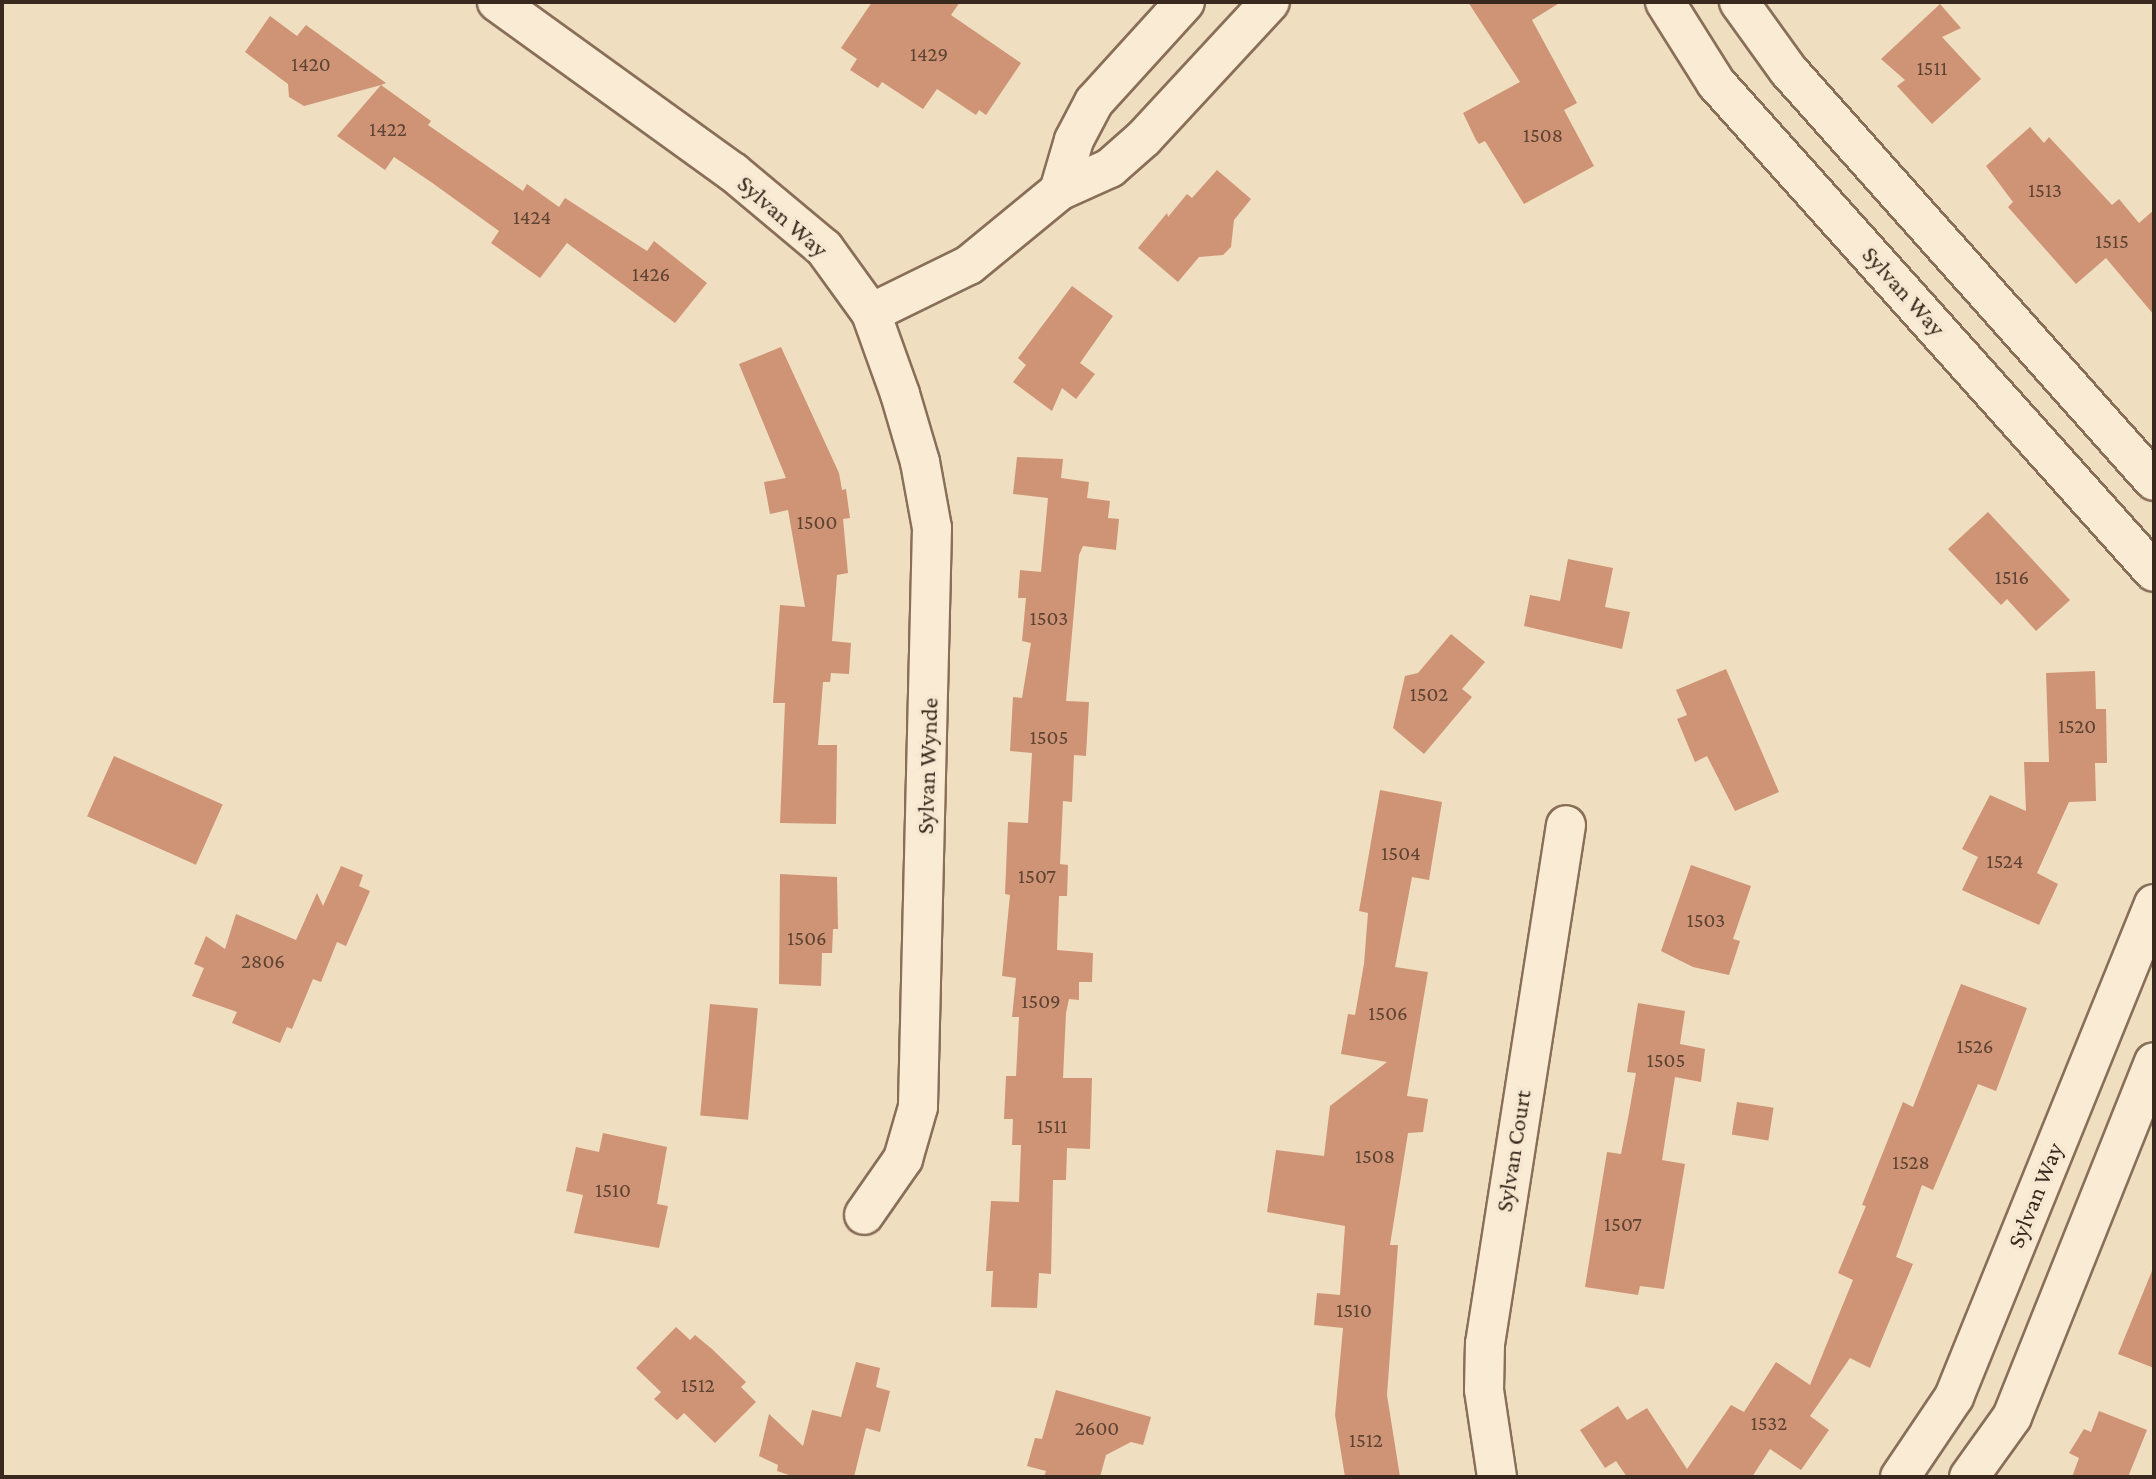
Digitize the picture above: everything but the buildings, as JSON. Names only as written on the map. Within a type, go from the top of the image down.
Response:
[{"type":"street","name":"Sylvan Way","points":[[497,2],[744,181],[824,248],[871,313]]},
{"type":"street","points":[[1059,191],[1074,140],[1094,102],[1185,2]]},
{"type":"street","points":[[871,313],[969,265],[1059,191],[1110,168],[1144,138],[1270,2]]},
{"type":"street","name":"Sylvan Way","points":[[1665,2],[1716,83],[2154,572]]},
{"type":"street","points":[[1739,2],[1788,70],[2154,481]]},
{"type":"street","name":"Sylvan Wynde","points":[[864,1214],[903,1159],[918,1107],[932,528],[920,462],[871,313]]},
{"type":"street","name":"Sylvan Court","points":[[1497,1477],[1484,1390],[1485,1345],[1566,825]]},
{"type":"street","name":"Sylvan Way","points":[[1900,1477],[1954,1397],[2154,904]]},
{"type":"street","points":[[1969,1477],[2012,1417],[2038,1345],[2154,1062]]},
{"type":"street","points":[[1984,1320],[2038,1345]]}]
